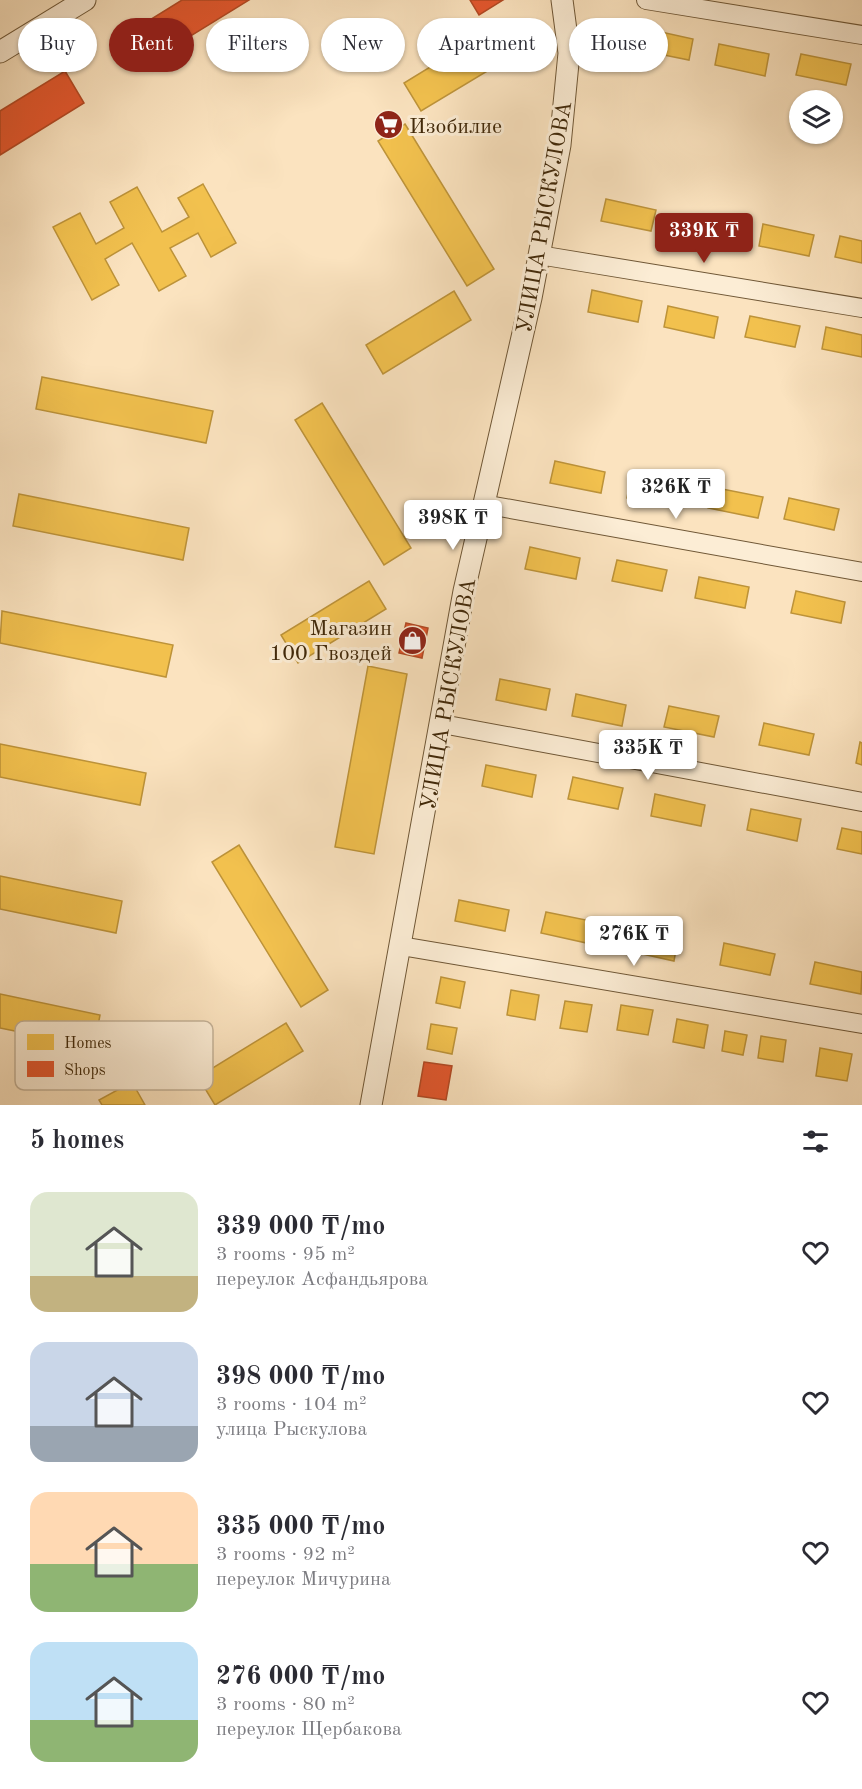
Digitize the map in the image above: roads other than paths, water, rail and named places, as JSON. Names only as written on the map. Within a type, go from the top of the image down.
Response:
[{"type":"street","points":[[0,52],[85,0]]},
{"type":"street","name":"УЛИЦА РЫСКУЛОВА","points":[[372,1105],[464,591],[531,298],[560,145],[569,53],[562,0]]},
{"type":"street","points":[[646,0],[862,34]]},
{"type":"street","points":[[539,255],[862,308]]},
{"type":"street","points":[[483,504],[862,572]]},
{"type":"street","points":[[441,724],[862,802]]},
{"type":"street","points":[[401,946],[862,1024]]},
{"type":"place","name":"Изобилие","points":[[388,125]]},
{"type":"place","name":"Магазин 100 Гвоздей","points":[[413,640]]}]
